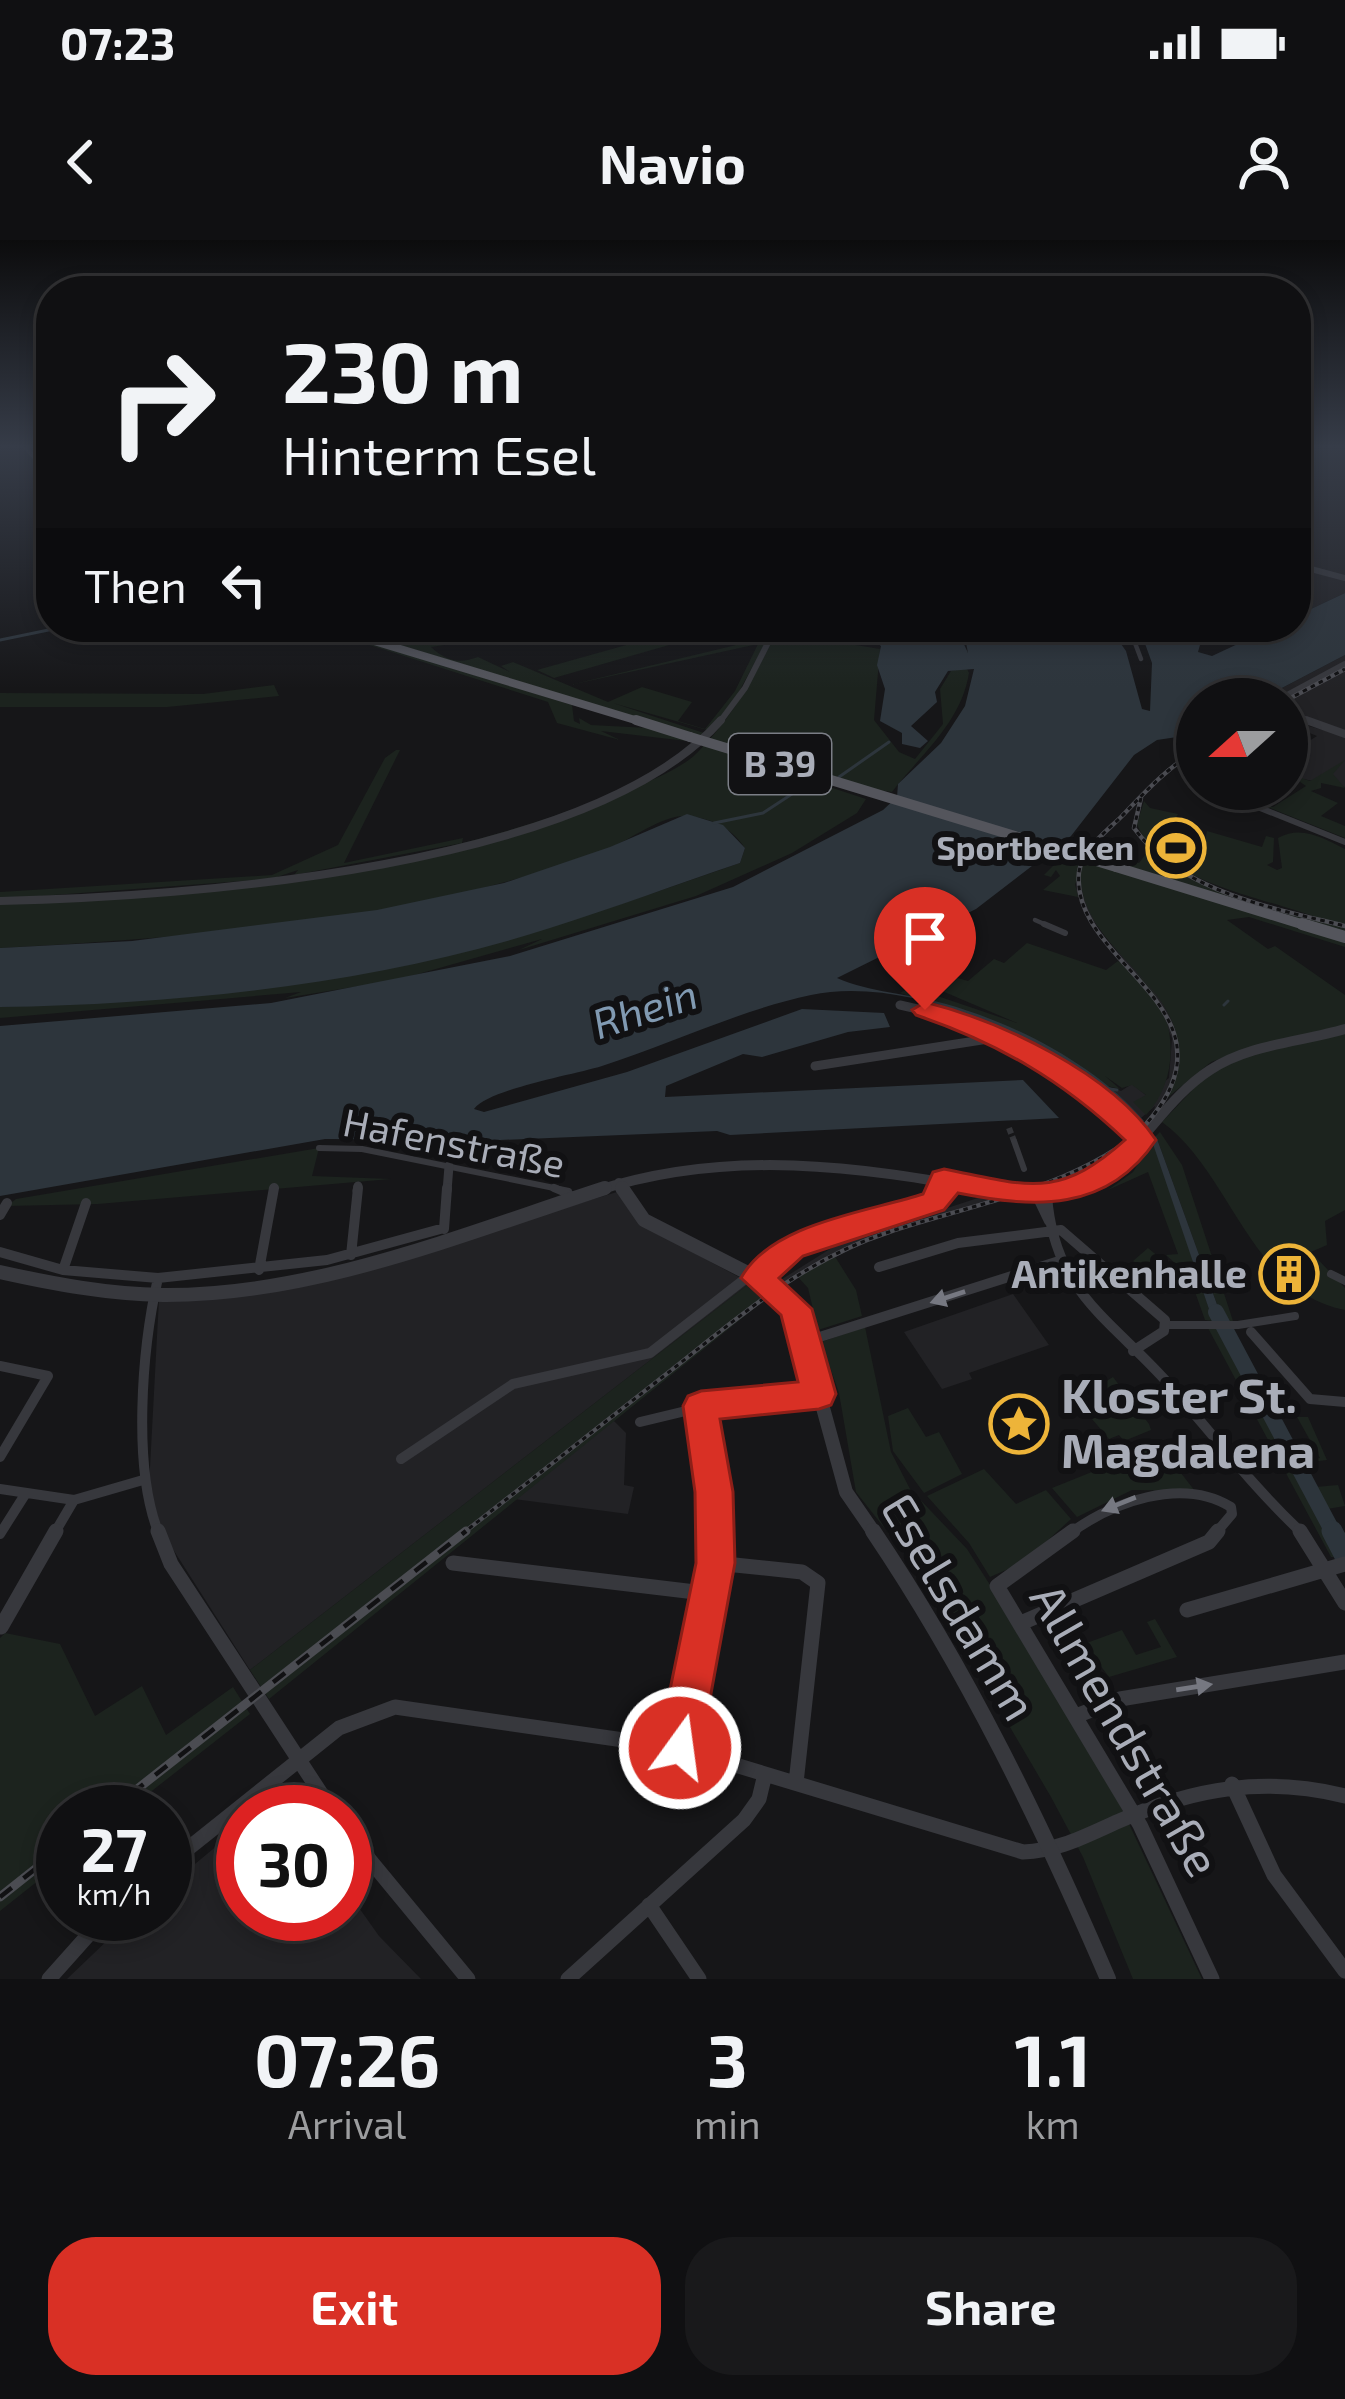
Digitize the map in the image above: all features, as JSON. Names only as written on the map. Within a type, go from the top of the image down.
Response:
[{"type":"main road","name":"B 39","points":[[377,642],[1345,937]]},
{"type":"street","points":[[1311,569],[1345,578]]},
{"type":"street","points":[[0,901],[274,881],[407,858],[539,821],[643,779],[689,751],[736,705],[768,642]]},
{"type":"street","points":[[1135,642],[1141,659]]},
{"type":"street","points":[[1308,684],[1345,664]]},
{"type":"street","points":[[1308,721],[1345,734]]},
{"type":"street","points":[[1265,810],[1345,842]]},
{"type":"street","points":[[1035,920],[1065,933]]},
{"type":"street","points":[[900,1005],[1001,1037],[1090,1092],[1143,1139]]},
{"type":"street","points":[[1341,1032],[1211,1068],[1100,1179],[1042,1196],[1059,1261],[1133,1351],[1172,1387],[1232,1464],[1336,1566],[1345,1603]]},
{"type":"street","points":[[814,1066],[1001,1037]]},
{"type":"street","points":[[1014,1141],[1024,1169]]},
{"type":"street","name":"Hafenstraße","points":[[319,1148],[362,1149],[574,1192],[578,1198]]},
{"type":"street","points":[[0,1252],[63,1270],[158,1278],[259,1270],[351,1255],[445,1234],[449,1166]]},
{"type":"street","name":"Hafenstraße","points":[[0,1272],[58,1290],[153,1296],[323,1278],[445,1234],[661,1173],[751,1167],[886,1171],[1042,1196]]},
{"type":"street","points":[[401,1459],[513,1384],[641,1358],[792,1247],[934,1202],[943,1193],[944,1179]]},
{"type":"street","name":"Eselsdamm","points":[[619,1184],[639,1216],[652,1226],[753,1277],[791,1302],[807,1341],[839,1474],[855,1510],[910,1586],[1052,1849],[1108,1979]]},
{"type":"street","points":[[351,1255],[358,1186]]},
{"type":"street","points":[[259,1270],[274,1188]]},
{"type":"street","points":[[0,1215],[7,1203]]},
{"type":"street","points":[[63,1270],[86,1203]]},
{"type":"street","points":[[879,1268],[958,1243],[1049,1225],[1073,1237],[1167,1324]]},
{"type":"street","points":[[807,1341],[1059,1261]]},
{"type":"street","points":[[1331,1274],[1345,1281]]},
{"type":"street","points":[[158,1278],[153,1296],[143,1480],[171,1564],[315,1785]]},
{"type":"street","points":[[1133,1351],[1167,1324],[1242,1326],[1294,1316]]},
{"type":"street","points":[[1242,1326],[1310,1399],[1345,1402]]},
{"type":"street","points":[[0,1366],[48,1376],[0,1457]]},
{"type":"street","points":[[640,1422],[701,1406],[819,1394]]},
{"type":"street","points":[[680,1748],[716,1563],[714,1492],[701,1406]]},
{"type":"street","points":[[0,1489],[74,1500],[143,1480]]},
{"type":"street","points":[[0,1534],[26,1493]]},
{"type":"street","name":"Allmendstraße","points":[[1021,1624],[1209,1543],[1232,1514],[1231,1507],[1222,1500],[1191,1496],[1125,1499],[1079,1523],[998,1586],[1021,1624],[1081,1714],[1138,1813],[1212,1979]]},
{"type":"street","points":[[1,1627],[74,1500]]},
{"type":"street","points":[[453,1563],[712,1594]]},
{"type":"street","points":[[716,1563],[802,1572],[818,1583],[796,1783]]},
{"type":"street","points":[[1187,1610],[1336,1566]]},
{"type":"street","points":[[1081,1714],[1120,1699],[1345,1662]]},
{"type":"street","points":[[192,1846],[356,1717],[395,1707],[680,1748],[1010,1850],[1052,1849],[1138,1813],[1232,1784],[1288,1785],[1345,1796]]},
{"type":"street","points":[[568,1979],[753,1809],[765,1774]]},
{"type":"street","points":[[1232,1784],[1274,1874],[1345,1971]]},
{"type":"street","points":[[372,1863],[468,1979]]},
{"type":"street","points":[[649,1905],[699,1979]]},
{"type":"street","points":[[49,1979],[78,1941]]},
{"type":"shaded area","points":[[1311,526],[1345,526],[1345,593],[1311,609]]},
{"type":"shaded area","points":[[360,642],[572,705],[574,721],[580,724],[579,718],[591,725],[649,728],[695,742],[601,731],[620,740],[557,723],[548,702]]},
{"type":"shaded area","points":[[390,642],[464,642],[431,647],[447,658],[478,657],[510,672],[501,666],[513,662],[608,702],[642,687],[692,702],[678,721],[705,729],[735,691],[758,644],[570,685],[749,642],[766,642],[728,712],[707,730],[613,703],[704,733],[700,737]]},
{"type":"shaded area","points":[[637,642],[680,642],[554,678],[537,670]]},
{"type":"shaded area","points":[[771,642],[838,642],[880,649],[874,720],[899,752],[915,759],[943,724],[940,689],[951,671],[966,667],[969,673],[949,723],[892,792],[820,782],[720,751],[866,799],[857,813],[792,853],[696,896],[519,950],[542,939],[397,980],[285,998],[301,992],[0,1018],[0,1007],[233,990],[419,961],[558,924],[740,863],[745,848],[733,834],[703,818],[684,816],[544,871],[383,910],[190,935],[0,948],[0,902],[152,893],[304,875],[453,845],[599,800],[687,761],[719,728]]},
{"type":"shaded area","points":[[1345,655],[1345,731],[1308,719],[1308,678],[1301,678]]},
{"type":"shaded area","points":[[274,685],[279,696],[167,707],[0,707],[0,693],[203,694]]},
{"type":"shaded area","points":[[1308,726],[1345,736],[1345,787],[1308,780],[1308,742],[1317,736],[1308,732]]},
{"type":"shaded area","points":[[400,750],[344,863],[463,838],[462,843],[294,875],[298,870],[271,879],[0,899],[0,892],[272,875],[338,845],[385,758]]},
{"type":"shaded area","points":[[1345,760],[1333,774],[1345,788],[1321,783],[1321,788],[1311,791],[1338,803],[1321,816],[1345,826],[1345,838],[1275,810],[1308,810],[1310,781]]},
{"type":"shaded area","points":[[1144,801],[1150,808],[1178,814],[1173,823],[1179,825],[1157,850],[1198,863],[1205,854],[1195,847],[1205,842],[1207,831],[1262,847],[1266,836],[1274,838],[1273,862],[1267,865],[1277,870],[1282,868],[1278,838],[1287,834],[1312,834],[1345,849],[1345,924],[1322,919],[1345,927],[1345,934],[1103,859],[1107,853],[1139,863],[1148,851],[1231,893],[1320,919],[1217,885],[1167,860],[1149,844],[1137,824]]},
{"type":"shaded area","points":[[1064,855],[1345,940],[1345,947],[1249,917],[1227,920],[1268,949],[1275,946],[1345,995],[1345,1210],[1325,1221],[1327,1245],[1311,1252],[1345,1288],[1345,1310],[1312,1299],[1286,1280],[1263,1256],[1207,1170],[1162,1122],[1198,1084],[1247,1049],[1211,1062],[1167,1098],[1178,1061],[1175,1030],[1163,1004],[1103,933],[1087,907],[1080,876],[1075,884],[1078,897],[1043,890],[1060,876],[1056,870],[1051,877],[1044,875]]},
{"type":"shaded area","points":[[1077,875],[1090,909],[1159,996],[1176,1028],[1180,1051],[1175,1080],[1152,1121],[1155,1106],[1134,1124],[1097,1094],[1107,1086],[1121,1091],[1132,1084],[1147,1096],[1169,1078],[1172,1038],[1153,997],[1085,910],[1076,893]]},
{"type":"shaded area","points":[[1027,943],[1106,970],[1118,961],[1152,991],[1163,1011],[1171,1054],[1159,1097],[1146,1115],[1133,1102],[1146,1095],[1132,1085],[1122,1088],[1105,1076],[1120,1089],[1107,1086],[1005,1026],[900,993],[911,987],[1017,1023],[921,982],[933,971],[968,981],[994,959],[1004,963]]},
{"type":"shaded area","points":[[1160,1132],[1182,1165],[1233,1321],[1223,1321],[1156,1136]]},
{"type":"shaded area","points":[[1152,1141],[1213,1321],[1205,1320],[1195,1292],[1176,1281],[1166,1286],[1133,1261],[1148,1248],[1173,1269],[1178,1266],[1166,1255],[1178,1254],[1148,1172],[1108,1190],[1133,1172]]},
{"type":"shaded area","points":[[319,1148],[312,1176],[391,1179],[98,1204],[7,1206],[16,1199]]},
{"type":"shaded area","points":[[617,1192],[642,1225],[750,1283],[250,1670],[162,1532],[149,1486],[159,1299],[298,1288]]},
{"type":"shaded area","points":[[990,1194],[1001,1199],[867,1240],[784,1285],[779,1281],[838,1244]]},
{"type":"shaded area","points":[[834,1255],[856,1290],[862,1316],[818,1330],[808,1288],[797,1276]]},
{"type":"shaded area","points":[[750,1283],[772,1294],[269,1699],[250,1670]]},
{"type":"shaded area","points":[[1013,1294],[1049,1345],[969,1373],[972,1379],[942,1389],[904,1332]]},
{"type":"shaded area","points":[[865,1327],[891,1452],[910,1489],[967,1549],[1090,1741],[1202,1979],[1133,1979],[1083,1857],[1051,1797],[919,1572],[856,1492],[839,1393],[821,1342]]},
{"type":"shaded area","points":[[1208,1328],[1230,1329],[1301,1461],[1320,1458],[1297,1417],[1308,1417],[1327,1460],[1302,1463],[1315,1487],[1338,1485],[1345,1506],[1327,1509],[1345,1533],[1345,1558],[1331,1557]]},
{"type":"shaded area","points":[[1113,1377],[1151,1430],[1124,1441],[1119,1435],[1109,1439],[1092,1419],[1108,1408],[1092,1390]]},
{"type":"shaded area","points":[[908,1408],[926,1437],[939,1432],[962,1474],[924,1493],[893,1451],[888,1416]]},
{"type":"shaded area","points":[[612,1419],[626,1433],[624,1485],[634,1487],[628,1514],[514,1499]]},
{"type":"shaded area","points":[[1159,1445],[1195,1491],[1132,1490],[1077,1517],[1052,1488]]},
{"type":"shaded area","points":[[984,1469],[1016,1504],[1046,1490],[1071,1519],[1024,1562],[990,1577],[969,1543],[927,1496]]},
{"type":"shaded area","points":[[1155,1619],[1177,1657],[1109,1677],[1084,1644],[1122,1630],[1136,1655],[1161,1647],[1147,1622]]},
{"type":"shaded area","points":[[5,1633],[60,1644],[95,1716],[142,1686],[166,1735],[233,1687],[250,1714],[159,1785],[36,1785],[36,1882],[0,1911],[0,1638]]},
{"type":"shaded area","points":[[216,1846],[216,1941],[372,1941],[372,1926],[421,1979],[67,1979],[107,1941],[192,1941],[192,1866]]},
{"type":"water","name":"Rhein","points":[[1345,593],[1345,655],[1301,678],[1176,678],[1176,737],[1157,740],[1134,755],[1071,836],[976,909],[837,978],[946,1004],[1027,1035],[1103,1082],[1144,1121],[1140,1125],[1075,1069],[990,1023],[898,995],[853,991],[811,995],[758,1009],[602,1066],[513,1089],[474,1109],[484,1112],[627,1072],[802,1009],[884,1013],[890,1027],[848,1032],[762,1057],[743,1054],[666,1086],[665,1097],[1023,1080],[1059,1118],[730,1135],[717,1131],[500,1140],[325,1139],[0,1196],[0,1026],[271,1003],[510,956],[733,887],[883,810],[897,797],[898,784],[941,743],[965,706],[974,669],[948,671],[935,692],[937,702],[911,726],[928,741],[920,748],[902,744],[902,733],[880,721],[885,689],[877,665],[881,646],[875,642],[963,642],[968,653],[966,642],[1120,642],[1142,709],[1150,711],[1152,663],[1144,642],[1201,642],[1198,652],[1212,656],[1242,642],[1311,642],[1311,609]]},
{"type":"water","points":[[687,814],[723,825],[745,848],[740,863],[484,947],[416,964],[278,987],[138,1001],[0,1007],[0,948],[132,941],[377,910],[504,883],[610,847]]},
{"type":"water","points":[[1156,1136],[1223,1321],[1213,1321],[1152,1141]]},
{"type":"waterway","points":[[0,640],[36,633]]},
{"type":"waterway","points":[[839,777],[889,742]]},
{"type":"waterway","points":[[714,823],[763,813],[795,792],[821,787]]},
{"type":"waterway","points":[[1224,1005],[1228,1001]]},
{"type":"waterway","points":[[1110,1089],[1117,1090]]},
{"type":"waterway","points":[[1216,1312],[1334,1534]]},
{"type":"waterway","points":[[1332,1531],[1345,1556]]},
{"type":"tunnel","points":[[1009,1128],[1014,1141]]},
{"type":"railway","points":[[1308,689],[1345,669]]},
{"type":"railway","points":[[462,1534],[800,1274],[889,1232],[1066,1175],[1129,1140],[1152,1117],[1174,1078],[1177,1045],[1165,1015],[1099,933],[1083,904],[1079,872],[1096,841],[1176,764]]},
{"type":"railway","points":[[1141,798],[1134,828],[1176,868],[1230,894],[1345,926]]},
{"type":"railway","points":[[142,1785],[466,1531]]},
{"type":"railway","points":[[0,1897],[36,1868]]},
{"type":"place","name":"Sportbecken","points":[[1176,848]]},
{"type":"place","name":"Antikenhalle","points":[[1289,1274]]},
{"type":"place","name":"Kloster St. Magdalena","points":[[1019,1424]]},
{"type":"route","points":[[680,1748],[716,1563],[714,1492],[701,1406],[819,1394],[796,1309],[781,1292],[757,1278],[774,1258],[792,1247],[934,1202],[943,1193],[944,1179],[1021,1195],[1064,1193],[1100,1179],[1142,1140],[1090,1092],[1040,1058],[1001,1037],[925,1010]]}]
